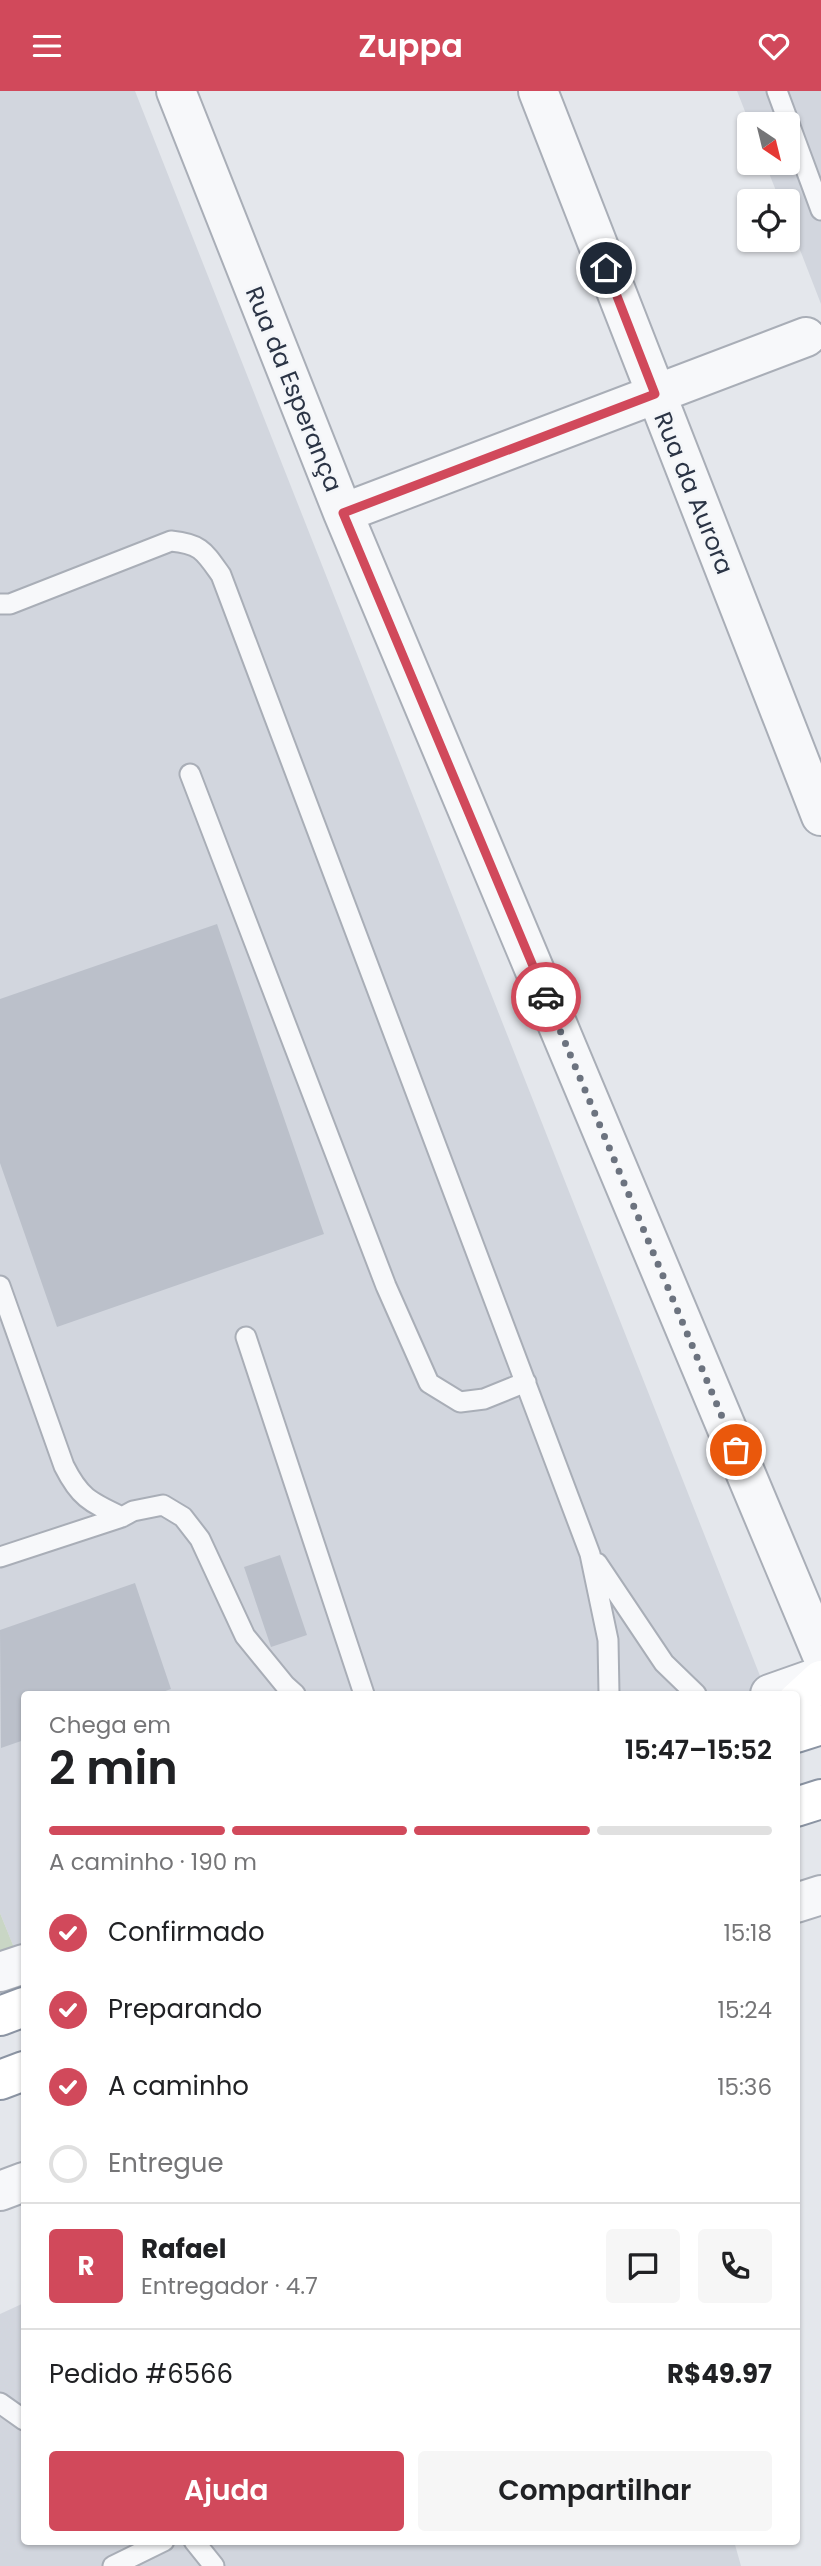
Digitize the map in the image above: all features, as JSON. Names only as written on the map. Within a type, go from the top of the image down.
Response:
[{"type":"highway","points":[[800,1699],[821,1678]]},
{"type":"highway","points":[[800,1732],[821,1725]]},
{"type":"highway","points":[[800,1806],[821,1799]]},
{"type":"highway","points":[[0,2016],[21,2008]]},
{"type":"highway","points":[[0,2080],[21,2072]]},
{"type":"street","name":"Rua da Esperança","points":[[176,91],[343,513],[821,1653]]},
{"type":"street","name":"Rua da Aurora","points":[[538,91],[821,816]]},
{"type":"street","points":[[343,513],[806,337]]},
{"type":"street","points":[[780,1691],[821,1678]]},
{"type":"street","points":[[800,1902],[821,1895]]},
{"type":"street","points":[[0,1972],[21,1965]]},
{"type":"street","points":[[0,2191],[21,2183]]},
{"type":"lane","points":[[777,91],[821,210]]},
{"type":"lane","points":[[0,604],[10,604],[171,541],[193,543],[209,557],[220,575],[590,1553],[608,1640],[609,1691]]},
{"type":"lane","points":[[190,774],[386,1286],[429,1383],[460,1402],[484,1399],[526,1382]]},
{"type":"lane","points":[[0,1286],[64,1466],[74,1487],[91,1502],[122,1517]]},
{"type":"lane","points":[[246,1337],[362,1691]]},
{"type":"lane","points":[[0,1557],[133,1511],[163,1505],[183,1517],[200,1539],[245,1636],[292,1691]]},
{"type":"lane","points":[[590,1553],[664,1663],[693,1691]]},
{"type":"lane","points":[[0,2403],[21,2418]]},
{"type":"lane","points":[[113,2566],[156,2545]]},
{"type":"lane","points":[[197,2545],[214,2566]]},
{"type":"shaded area","points":[[0,91],[135,91],[766,1691],[21,1691],[21,1953],[17,1955],[0,1913]]},
{"type":"shaded area","points":[[737,91],[821,91],[821,304],[800,250],[800,189],[775,189],[770,175],[800,175],[800,112],[745,112]]},
{"type":"shaded area","points":[[21,2304],[21,2545],[735,2545],[741,2566],[0,2566],[0,2314]]},
{"type":"green space","points":[[0,1913],[17,1955],[0,1961]]},
{"type":"building","points":[[217,924],[324,1234],[57,1327],[0,1163],[0,999]]},
{"type":"building","points":[[280,1555],[307,1635],[271,1647],[244,1567]]},
{"type":"building","points":[[135,1583],[171,1689],[21,1691],[21,1741],[1,1748],[0,1630]]},
{"type":"way so far","points":[[546,997],[736,1450]]},
{"type":"route","points":[[546,997],[343,513],[655,394],[606,268]]}]
